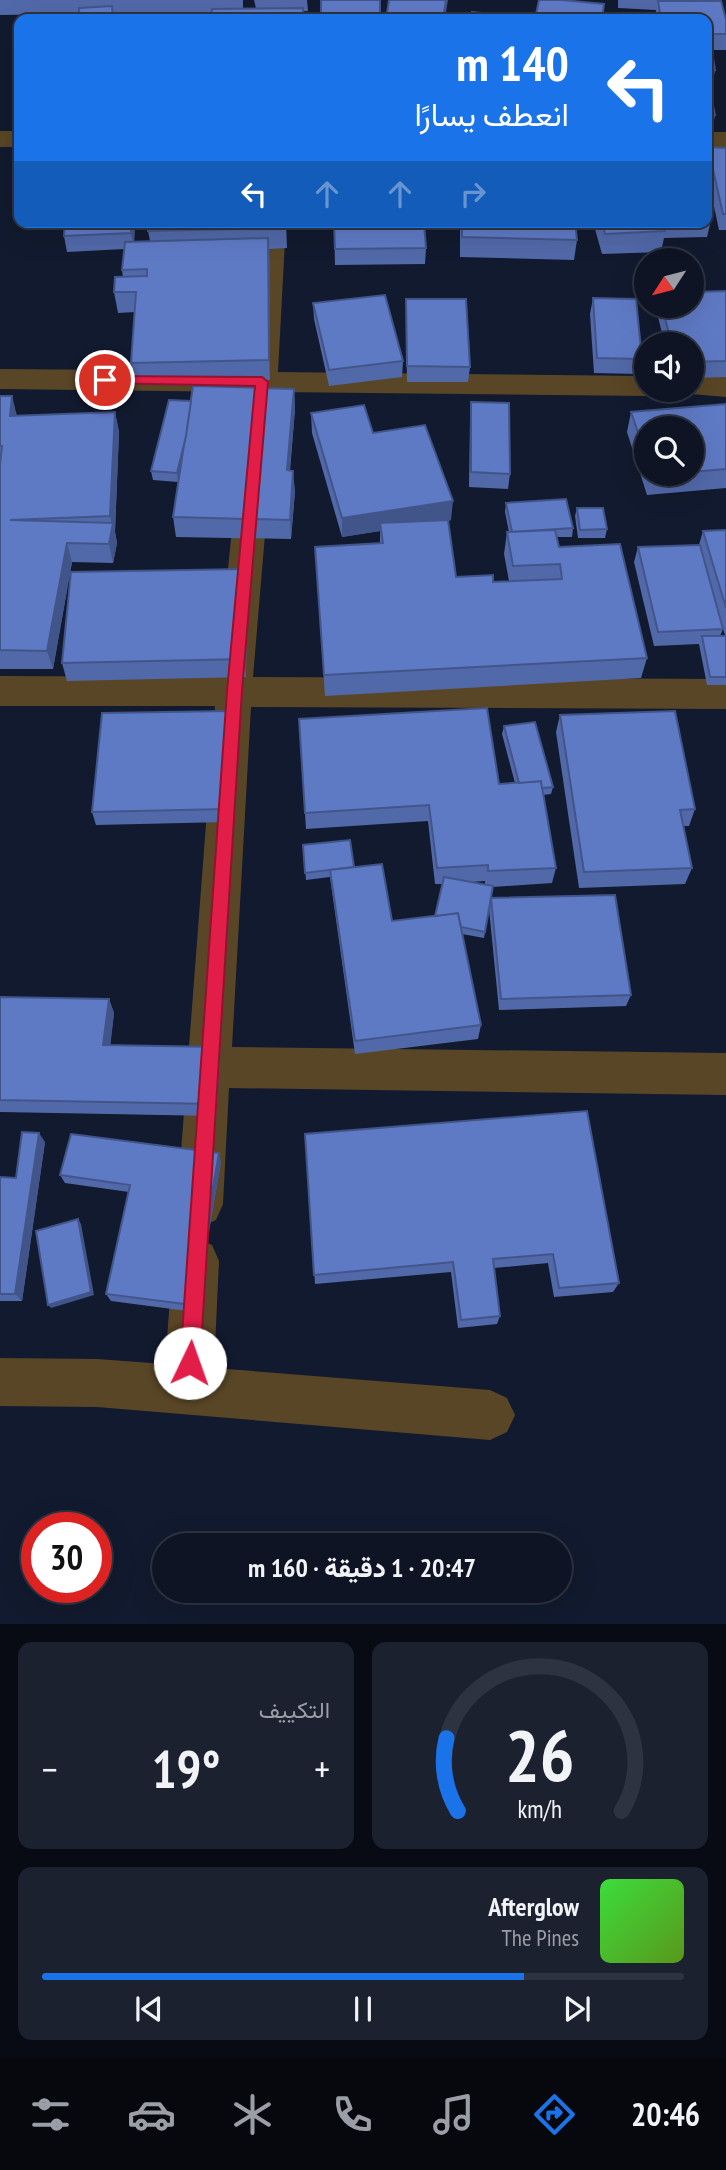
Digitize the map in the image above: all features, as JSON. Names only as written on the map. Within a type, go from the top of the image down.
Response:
[{"type":"street","points":[[188,1390],[234,691],[262,382],[272,228]]},
{"type":"street","points":[[0,379],[634,386]]},
{"type":"street","points":[[704,386],[726,387]]},
{"type":"street","points":[[0,691],[726,694]]},
{"type":"street","points":[[208,1067],[726,1074]]},
{"type":"street","points":[[0,1382],[97,1383],[490,1415]]},
{"type":"building","points":[[321,0],[380,0],[380,14],[321,14]]},
{"type":"building","points":[[389,0],[446,0],[444,14],[387,14]]},
{"type":"building","points":[[539,0],[604,4],[603,14],[536,14]]},
{"type":"building","points":[[658,1],[721,1],[726,34],[712,34],[712,14],[660,14]]},
{"type":"building","points":[[112,6],[113,14],[79,14],[79,8]]},
{"type":"building","points":[[303,8],[303,14],[212,14],[212,9]]},
{"type":"building","points":[[712,147],[726,148],[726,214],[723,214],[712,165]]},
{"type":"building","points":[[65,228],[131,228],[131,233],[64,236]]},
{"type":"building","points":[[148,228],[286,228],[148,231]]},
{"type":"building","points":[[334,228],[424,228],[426,248],[335,249]]},
{"type":"building","points":[[462,228],[576,228],[577,240],[462,237]]},
{"type":"building","points":[[604,228],[664,228],[665,231],[605,234]]},
{"type":"building","points":[[268,238],[269,360],[131,363],[136,292],[114,292],[115,277],[147,276],[147,269],[122,270],[125,242]]},
{"type":"building","points":[[726,291],[726,361],[704,362],[704,332],[669,332],[665,318],[704,318],[704,292]]},
{"type":"building","points":[[385,295],[403,361],[329,370],[313,303]]},
{"type":"building","points":[[593,298],[634,299],[634,318],[638,318],[639,332],[634,332],[634,359],[597,358]]},
{"type":"building","points":[[406,299],[466,299],[470,367],[407,366]]},
{"type":"building","points":[[193,386],[294,389],[287,470],[293,471],[290,520],[173,517]]},
{"type":"building","points":[[0,396],[12,396],[10,416],[115,412],[110,516],[10,520],[113,523],[109,544],[67,543],[47,651],[0,650]]},
{"type":"building","points":[[169,400],[191,401],[177,473],[151,471]]},
{"type":"building","points":[[471,402],[509,403],[510,474],[471,472]]},
{"type":"building","points":[[726,404],[726,469],[704,471],[704,416],[634,416],[634,421],[631,412]]},
{"type":"building","points":[[364,405],[373,433],[425,425],[453,501],[342,518],[311,413]]},
{"type":"building","points":[[566,499],[573,528],[512,532],[506,503]]},
{"type":"building","points":[[577,508],[603,508],[607,529],[580,530]]},
{"type":"building","points":[[448,520],[456,577],[493,575],[493,582],[562,579],[560,564],[513,566],[507,532],[555,530],[559,547],[620,544],[647,658],[324,675],[315,547],[383,543],[380,523]]},
{"type":"building","points":[[726,530],[726,608],[703,531]]},
{"type":"building","points":[[700,545],[723,629],[658,632],[638,547]]},
{"type":"building","points":[[245,569],[244,659],[62,663],[71,572]]},
{"type":"building","points":[[702,636],[726,636],[726,677],[710,677]]},
{"type":"building","points":[[487,708],[499,784],[541,781],[556,868],[488,871],[488,865],[437,868],[429,805],[305,813],[299,719]]},
{"type":"building","points":[[229,711],[225,809],[92,812],[102,713]]},
{"type":"building","points":[[675,711],[695,809],[680,810],[692,868],[584,872],[560,715]]},
{"type":"building","points":[[535,722],[553,787],[542,788],[541,781],[519,783],[504,726]]},
{"type":"building","points":[[350,840],[354,867],[305,873],[303,845]]},
{"type":"building","points":[[382,864],[392,921],[458,913],[481,1025],[355,1041],[330,870]]},
{"type":"building","points":[[444,877],[493,886],[485,932],[461,927],[458,913],[435,916]]},
{"type":"building","points":[[615,895],[631,995],[501,999],[491,898]]},
{"type":"building","points":[[0,997],[109,999],[103,1045],[217,1047],[213,1104],[0,1100]]},
{"type":"building","points":[[587,1111],[619,1283],[559,1288],[553,1254],[493,1259],[500,1316],[461,1320],[453,1262],[314,1275],[305,1134]]},
{"type":"building","points":[[22,1132],[39,1133],[15,1294],[0,1294],[0,1177],[16,1178]]},
{"type":"building","points":[[71,1134],[219,1153],[192,1305],[106,1294],[130,1185],[60,1175]]},
{"type":"building","points":[[78,1219],[91,1292],[48,1305],[36,1231]]},
{"type":"route","points":[[105,380],[262,382],[234,691],[190,1363]]}]
